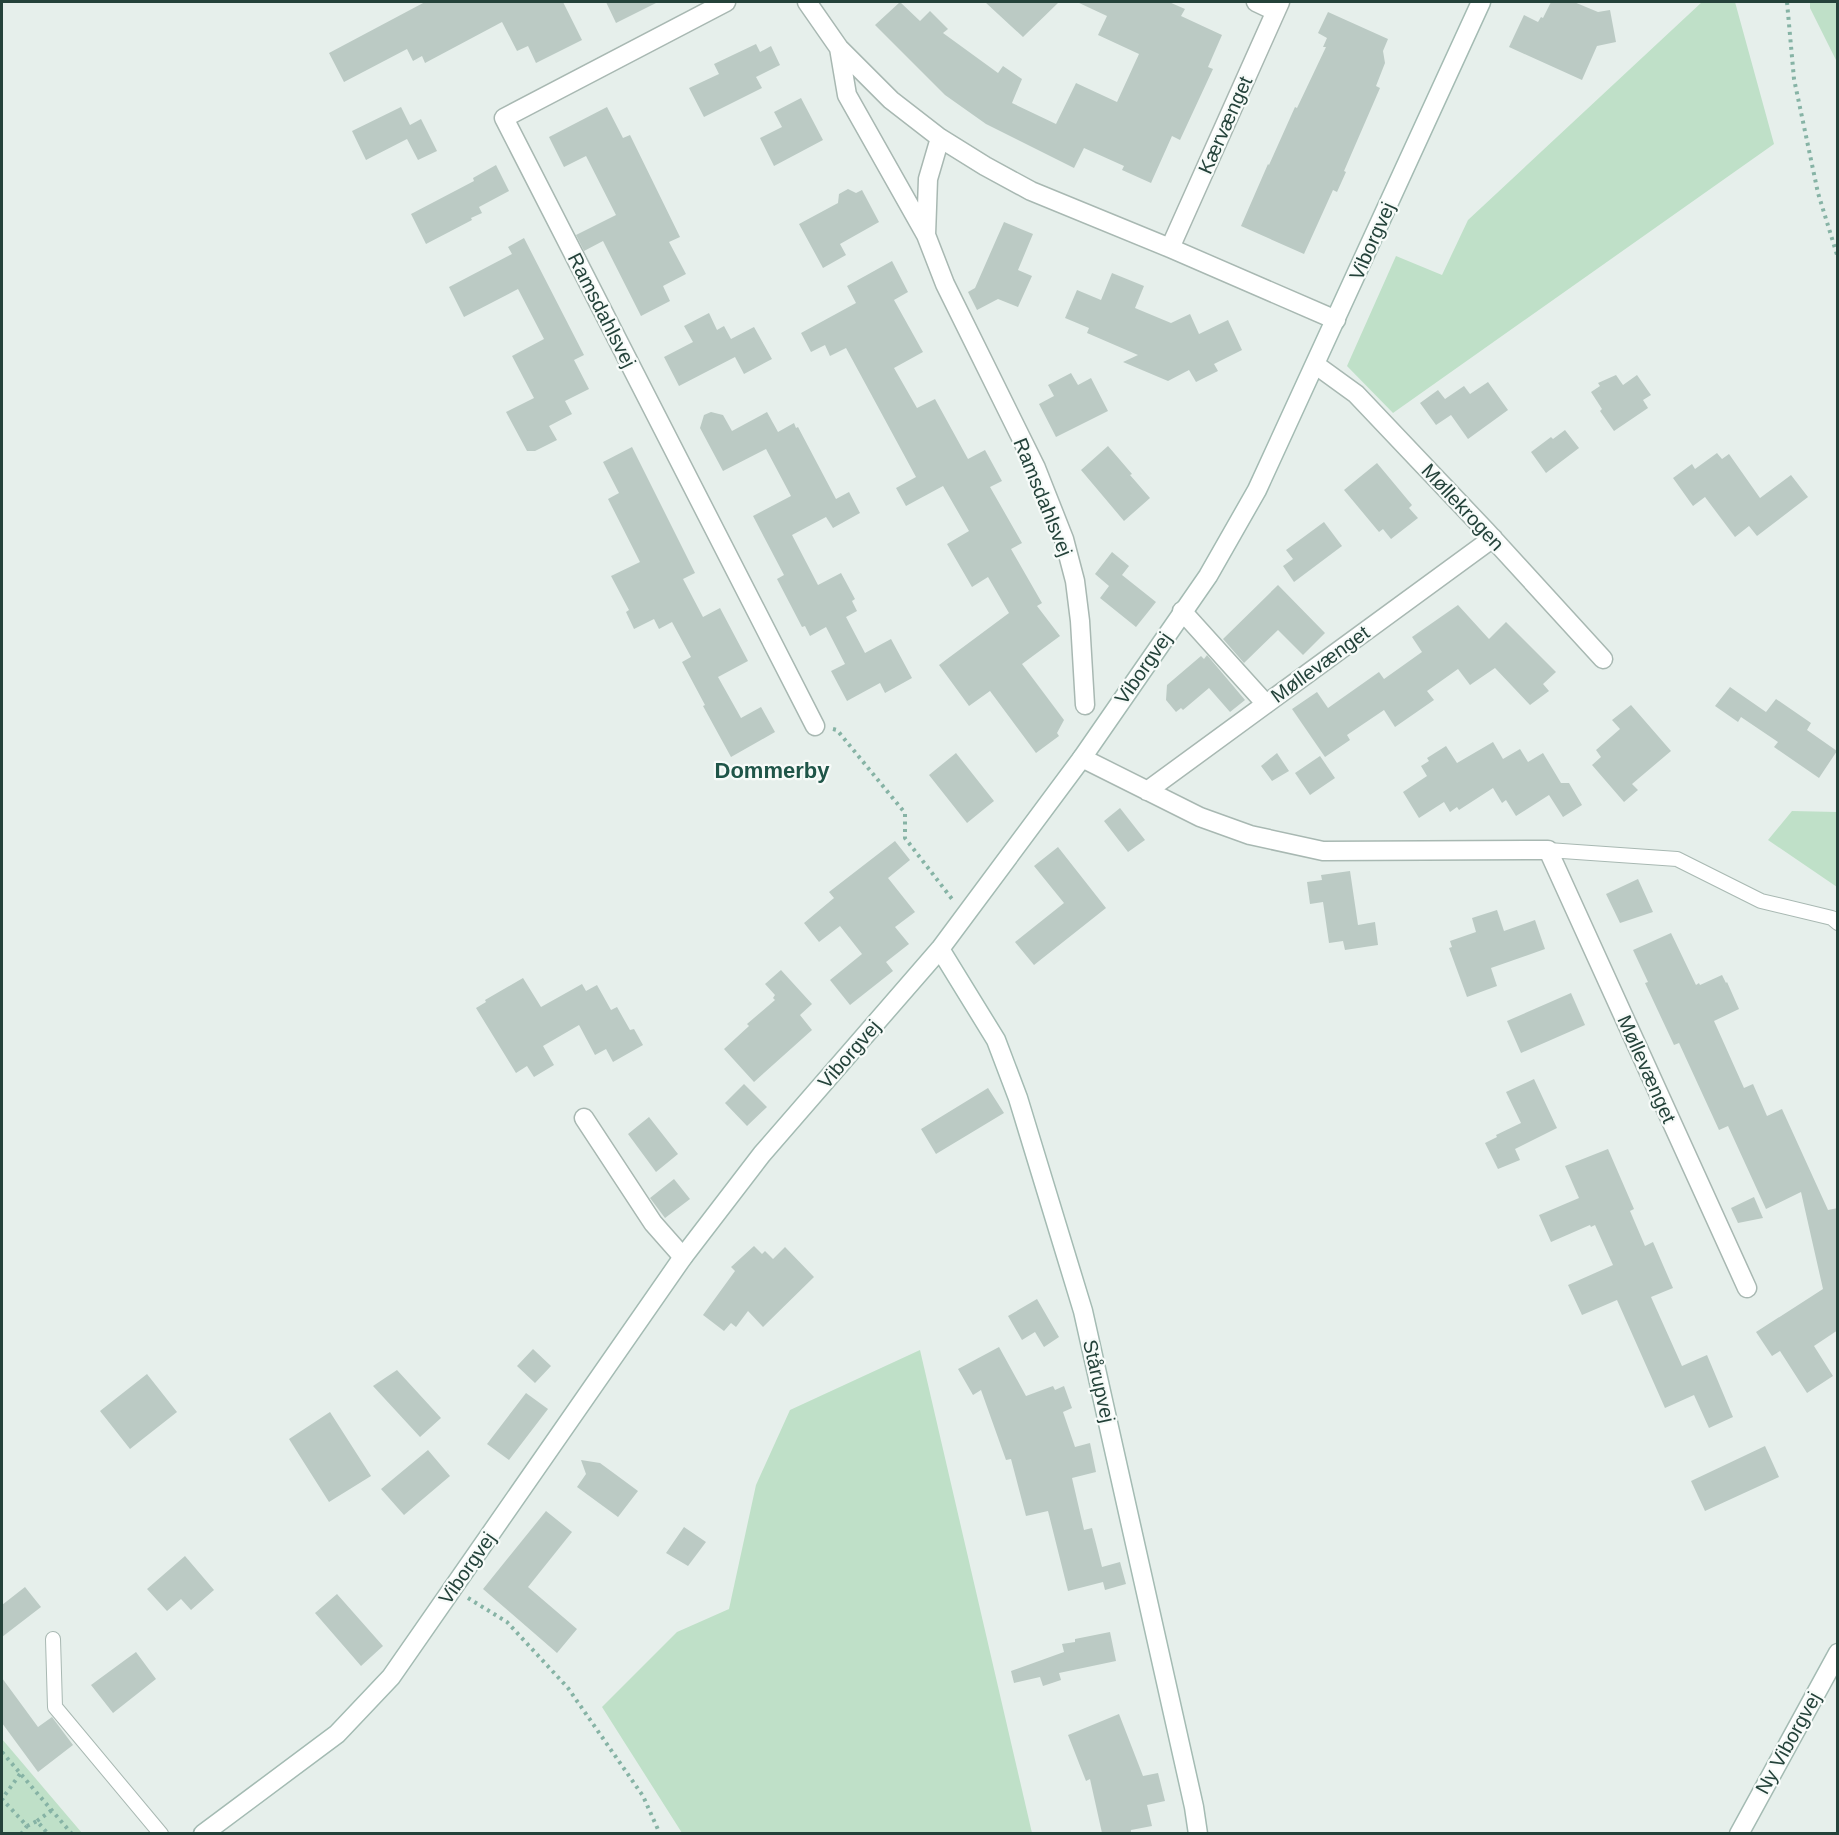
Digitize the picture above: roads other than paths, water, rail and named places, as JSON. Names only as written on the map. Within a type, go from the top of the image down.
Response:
[{"type":"street","name":"Ramsdahlsvej","points":[[726,2],[504,118],[815,726]]},
{"type":"street","name":"Ramsdahlsvej","points":[[807,2],[839,48],[891,100],[940,138],[985,166],[1031,191],[1336,320]]},
{"type":"street","points":[[1256,2],[1278,6]]},
{"type":"street","name":"Viborgvej","points":[[203,1833],[337,1734],[391,1677],[684,1257],[762,1154],[940,949],[1082,759],[1208,576],[1257,490],[1481,2]]},
{"type":"street","name":"Kærvænget","points":[[1170,248],[1278,6]]},
{"type":"street","name":"Ramsdahlsvej","points":[[839,48],[847,95],[926,235],[945,284],[1036,468],[1064,539],[1075,581],[1079,611],[1085,705]]},
{"type":"street","name":"Ramsdahlsvej","points":[[926,235],[928,179],[940,138]]},
{"type":"street","name":"Møllekrogen","points":[[1316,365],[1356,394],[1493,538],[1603,659]]},
{"type":"street","name":"Møllevænget","points":[[1147,791],[1493,538]]},
{"type":"street","points":[[1182,612],[1266,704]]},
{"type":"street","points":[[1082,759],[1200,816],[1250,835],[1323,851],[1548,850]]},
{"type":"street","name":"Møllevænget","points":[[1548,850],[1747,1288]]},
{"type":"street","name":"Stårupvej","points":[[940,949],[996,1041],[1018,1098],[1083,1311],[1198,1833]]},
{"type":"street","points":[[584,1118],[653,1223],[684,1257]]},
{"type":"street","name":"Ny Viborgvej","points":[[1739,1833],[1838,1653]]},
{"type":"lane","points":[[1548,850],[1677,859],[1761,901],[1832,918],[1838,923]]},
{"type":"lane","points":[[52,1639],[56,1707],[161,1833]]},
{"type":"district","name":"Dommerby","points":[[772,770]]}]
